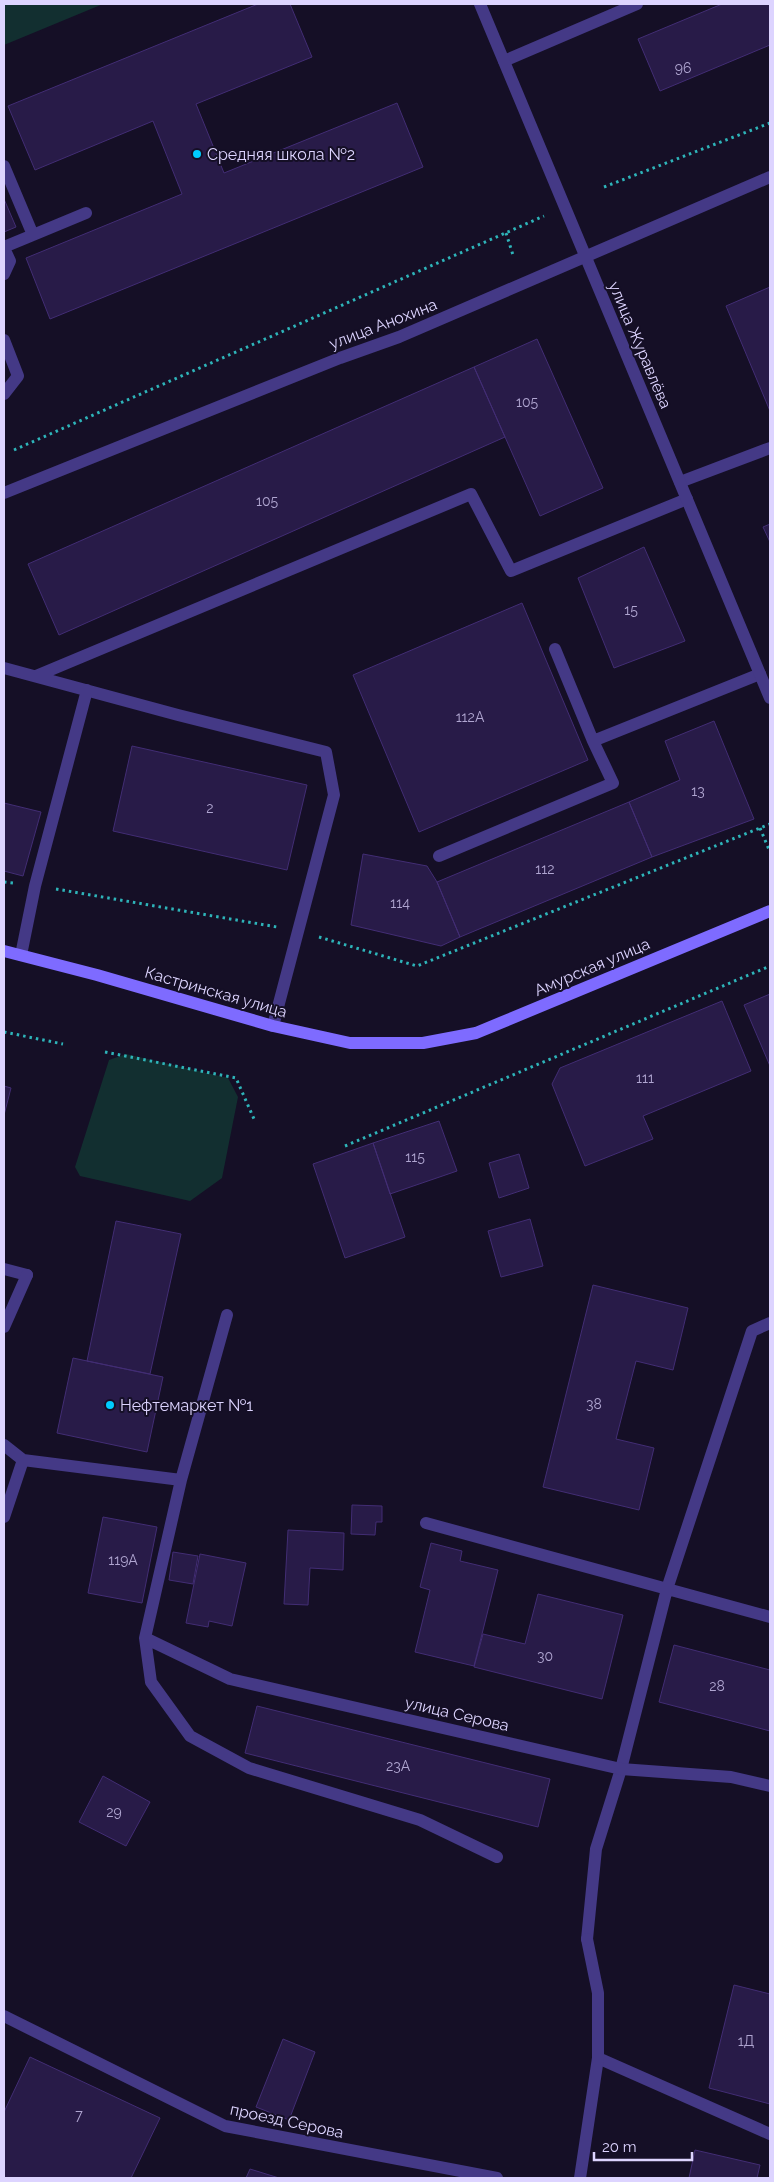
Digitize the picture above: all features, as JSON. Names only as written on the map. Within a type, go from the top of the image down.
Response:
[{"type":"main road","name":"Амурская улица","points":[[423,1043],[476,1033],[770,910]]},
{"type":"main road","name":"Кастринская улица","points":[[4,951],[273,1026],[350,1043],[423,1043]]},
{"type":"street","name":"улица Журавлёва","points":[[480,4],[770,698]]},
{"type":"street","points":[[504,60],[637,4]]},
{"type":"street","points":[[4,166],[33,236]]},
{"type":"street","name":"улица Анохина","points":[[4,493],[340,358],[399,337],[770,177]]},
{"type":"street","points":[[4,274],[10,261],[4,248],[86,213]]},
{"type":"street","points":[[4,340],[18,376],[4,394]]},
{"type":"street","points":[[680,482],[770,448]]},
{"type":"street","points":[[36,676],[470,494],[512,571],[687,499]]},
{"type":"street","points":[[439,856],[613,783],[593,741],[555,649]]},
{"type":"street","points":[[4,668],[326,752],[334,795],[273,1026]]},
{"type":"street","points":[[593,741],[760,674]]},
{"type":"street","points":[[20,955],[35,886],[88,690]]},
{"type":"street","points":[[4,1269],[27,1275],[4,1327]]},
{"type":"street","points":[[227,1315],[181,1480],[145,1638],[151,1682],[190,1736],[249,1768],[420,1820],[497,1857]]},
{"type":"street","points":[[580,2178],[598,2058],[598,1992],[587,1939],[596,1849],[620,1769],[667,1589],[752,1331],[770,1324]]},
{"type":"street","points":[[4,1445],[23,1460],[181,1480]]},
{"type":"street","points":[[4,1517],[23,1460]]},
{"type":"street","points":[[426,1523],[770,1617]]},
{"type":"street","name":"улица Серова","points":[[145,1638],[230,1679],[620,1769],[731,1777],[770,1786]]},
{"type":"street","name":"проезд Серова","points":[[4,2016],[225,2126],[497,2178]]},
{"type":"street","points":[[598,2058],[770,2134]]},
{"type":"path","points":[[604,187],[770,122]]},
{"type":"path","points":[[14,450],[548,214]]},
{"type":"path","points":[[506,233],[513,255]]},
{"type":"path","points":[[4,882],[298,930],[417,966],[770,824]]},
{"type":"path","points":[[760,828],[770,852]]},
{"type":"path","points":[[345,1146],[770,966]]},
{"type":"path","points":[[4,1032],[63,1044]]},
{"type":"path","points":[[104,1052],[236,1078],[254,1119]]},
{"type":"green space","points":[[4,4],[103,4],[4,45]]},
{"type":"green space","points":[[126,1054],[228,1078],[238,1097],[222,1178],[190,1201],[80,1176],[75,1167],[109,1060]]},
{"type":"building","name":"Средняя школа №2","points":[[258,4],[290,4],[312,57],[196,104],[224,173],[397,103],[423,167],[50,319],[26,258],[182,194],[153,121],[35,170],[8,106]]},
{"type":"building","points":[[722,4],[770,4],[770,45],[660,91],[638,39]]},
{"type":"building","points":[[4,199],[16,227],[4,232]]},
{"type":"building","points":[[770,287],[770,411],[726,306]]},
{"type":"building","points":[[537,339],[603,488],[540,516],[474,367]]},
{"type":"building","points":[[474,367],[505,437],[59,635],[28,564]]},
{"type":"building","points":[[770,524],[770,542],[763,527]]},
{"type":"building","points":[[644,547],[685,641],[614,668],[578,578]]},
{"type":"building","points":[[522,603],[588,760],[419,832],[353,675]]},
{"type":"building","points":[[714,721],[754,819],[652,857],[629,802],[680,780],[665,741]]},
{"type":"building","points":[[132,746],[307,785],[287,870],[113,831]]},
{"type":"building","points":[[629,802],[652,857],[460,937],[437,882]]},
{"type":"building","points":[[4,803],[41,812],[23,876],[4,871]]},
{"type":"building","points":[[363,854],[427,866],[437,882],[460,937],[441,946],[351,925]]},
{"type":"building","points":[[770,994],[770,1066],[744,1005]]},
{"type":"building","points":[[722,1001],[751,1071],[643,1116],[653,1139],[585,1166],[552,1084],[560,1068]]},
{"type":"building","points":[[4,1086],[11,1088],[4,1115]]},
{"type":"building","points":[[439,1121],[457,1171],[390,1194],[373,1143]]},
{"type":"building","points":[[373,1143],[405,1237],[345,1258],[313,1164]]},
{"type":"building","points":[[519,1154],[529,1188],[499,1198],[489,1163]]},
{"type":"building","points":[[530,1219],[543,1266],[501,1277],[488,1231]]},
{"type":"building","points":[[116,1221],[181,1234],[150,1374],[87,1361]]},
{"type":"building","points":[[593,1285],[688,1308],[673,1370],[636,1361],[616,1439],[654,1448],[639,1510],[543,1487]]},
{"type":"building","points":[[73,1358],[163,1377],[147,1452],[57,1433]]},
{"type":"building","points":[[352,1505],[382,1506],[382,1522],[376,1522],[375,1535],[351,1534]]},
{"type":"building","points":[[103,1517],[157,1527],[142,1603],[88,1593]]},
{"type":"building","points":[[288,1530],[344,1533],[343,1570],[310,1568],[308,1605],[284,1604]]},
{"type":"building","points":[[431,1543],[462,1551],[460,1561],[498,1570],[474,1666],[415,1652],[430,1590],[420,1587]]},
{"type":"building","points":[[173,1552],[198,1556],[193,1584],[169,1580]]},
{"type":"building","points":[[200,1554],[246,1563],[232,1626],[209,1621],[208,1627],[186,1623]]},
{"type":"building","points":[[538,1594],[623,1615],[602,1699],[474,1667],[483,1634],[525,1644]]},
{"type":"building","points":[[674,1645],[770,1670],[770,1731],[659,1702]]},
{"type":"building","points":[[257,1706],[550,1779],[538,1827],[245,1753]]},
{"type":"building","points":[[103,1776],[150,1802],[126,1846],[79,1822]]},
{"type":"building","points":[[734,1985],[770,1994],[770,2104],[709,2088]]},
{"type":"building","points":[[283,2039],[315,2052],[289,2120],[256,2107]]},
{"type":"building","points":[[30,2057],[160,2118],[131,2178],[4,2178],[4,2112]]},
{"type":"building","points":[[695,2150],[760,2165],[757,2178],[689,2178]]},
{"type":"building","points":[[250,2169],[279,2178],[246,2178]]},
{"type":"place","name":"Средняя школа №2","points":[[197,154]]},
{"type":"place","name":"Нефтемаркет №1","points":[[110,1405]]}]
